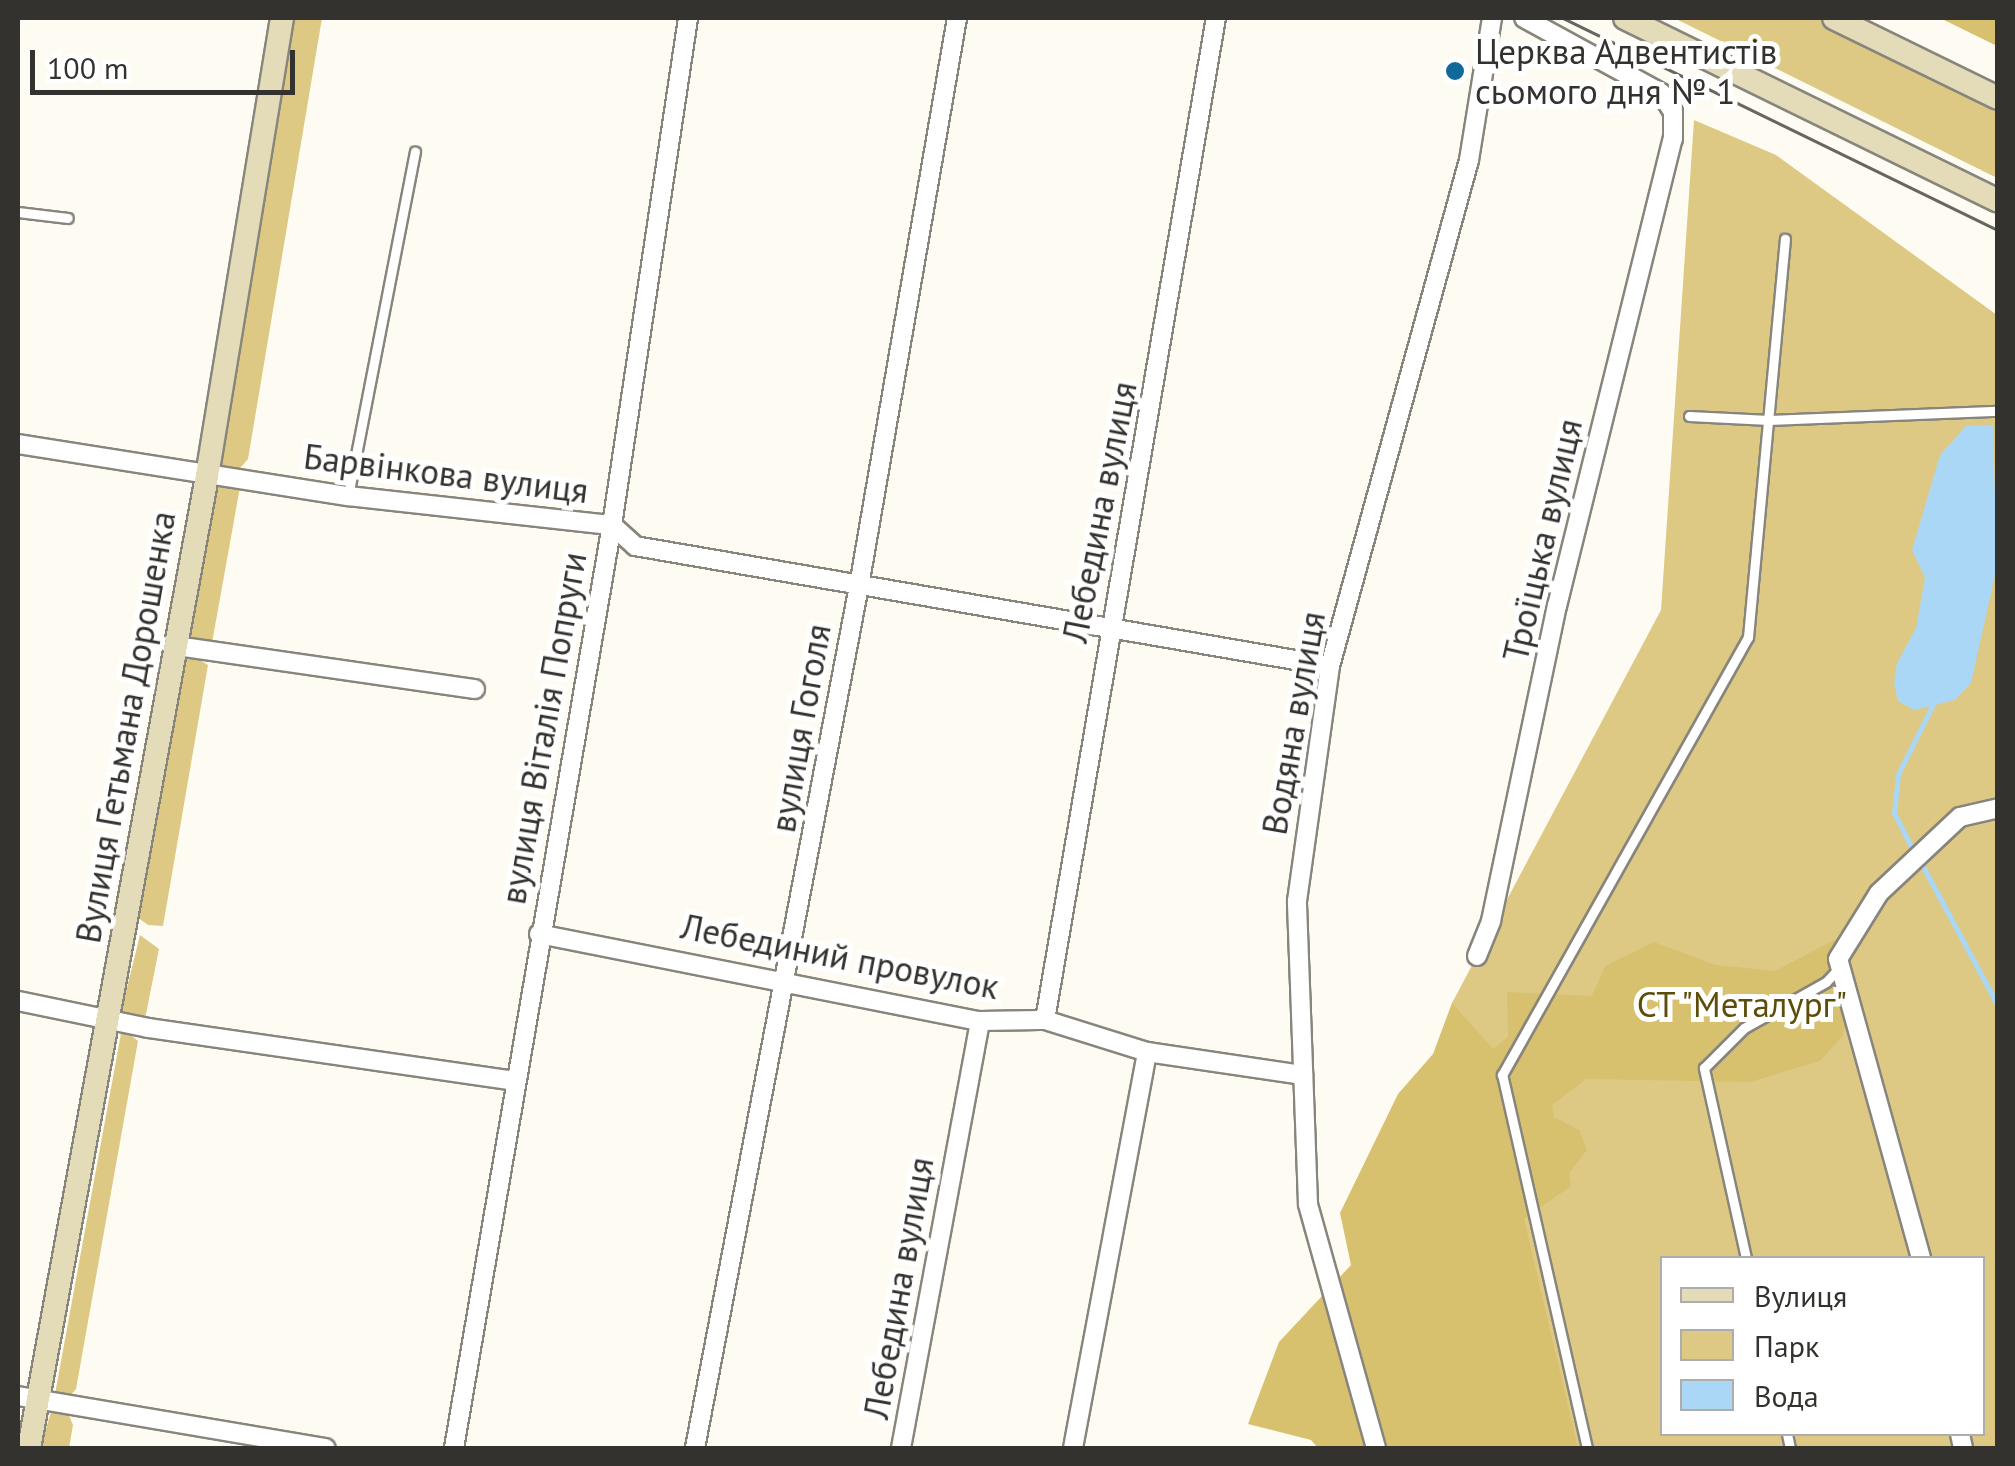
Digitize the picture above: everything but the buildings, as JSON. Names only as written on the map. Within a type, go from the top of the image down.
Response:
[{"type":"street","name":"Вулиця Гетьмана Дорошенка","points":[[29,1448],[28,1398],[107,1018],[176,646],[282,18]]},
{"type":"street","name":"вулиця Віталія Попруги","points":[[454,1448],[612,526],[688,18]]},
{"type":"street","name":"вулиця Гоголя","points":[[695,1448],[787,978],[958,18]]},
{"type":"street","name":"Лебедина вулиця","points":[[1045,1020],[1108,628],[1134,525],[1216,18]]},
{"type":"street","name":"Водяна вулиця","points":[[1376,1448],[1308,1204],[1296,901],[1330,666],[1469,160],[1492,18]]},
{"type":"street","name":"Троїцька вулиця","points":[[1477,956],[1491,922],[1556,606],[1674,139],[1672,112],[1661,94],[1524,18]]},
{"type":"street","points":[[1626,18],[1998,200]]},
{"type":"street","points":[[1834,18],[1998,98]]},
{"type":"street","name":"Барвінкова вулиця","points":[[18,444],[348,496],[612,526],[635,546],[1330,666]]},
{"type":"street","points":[[176,646],[475,690]]},
{"type":"street","points":[[1920,1256],[1839,968],[1841,951],[1879,893],[1960,817],[1998,808]]},
{"type":"street","name":"Лебединий провулок","points":[[540,934],[787,978],[980,1020],[1045,1020],[1147,1052],[1303,1075]]},
{"type":"street","points":[[18,1000],[107,1018],[514,1081]]},
{"type":"street","name":"Лебедина вулиця","points":[[901,1448],[980,1020]]},
{"type":"street","points":[[1073,1448],[1147,1052]]},
{"type":"street","points":[[28,1398],[326,1448]]},
{"type":"lane","points":[[348,496],[415,151]]},
{"type":"lane","points":[[18,212],[68,218]]},
{"type":"lane","points":[[1588,1448],[1502,1075],[1748,638],[1785,238]]},
{"type":"lane","points":[[1689,416],[1769,420],[1998,411]]},
{"type":"lane","points":[[1746,1256],[1704,1068],[1744,1028],[1826,982],[1839,968]]},
{"type":"green space","points":[[295,18],[322,18],[248,459],[234,475],[219,465]]},
{"type":"green space","points":[[1674,18],[1819,18],[1997,106],[1997,178]]},
{"type":"green space","points":[[1940,18],[1997,18],[1997,46]]},
{"type":"green space","name":"СТ \"Металург\"","points":[[1694,120],[1776,155],[1997,315],[1997,1448],[1481,1448],[1452,1003],[1661,610]]},
{"type":"green space","points":[[222,483],[240,487],[212,643],[195,643],[189,638],[215,490]]},
{"type":"green space","points":[[192,655],[208,665],[163,926],[148,925],[137,917],[185,659]]},
{"type":"green space","points":[[140,935],[159,949],[145,1019],[127,1016],[122,1008]]},
{"type":"green space","points":[[1840,937],[1828,956],[1849,1013],[1842,1037],[1820,1061],[1750,1082],[1586,1079],[1552,1105],[1554,1117],[1579,1130],[1587,1150],[1569,1173],[1571,1186],[1524,1219],[1578,1448],[1386,1448],[1380,1425],[1365,1448],[1318,1448],[1311,1440],[1248,1424],[1279,1342],[1351,1265],[1340,1213],[1398,1094],[1433,1054],[1452,1003],[1493,1049],[1508,1037],[1507,992],[1592,996],[1605,966],[1654,942],[1715,965],[1775,971]]},
{"type":"green space","points":[[122,1028],[138,1041],[76,1389],[70,1396],[55,1394]]},
{"type":"green space","points":[[52,1409],[68,1413],[73,1425],[69,1448],[40,1448]]},
{"type":"water","points":[[1993,425],[1997,566],[1971,683],[1955,700],[1914,710],[1898,701],[1894,683],[1897,663],[1916,628],[1925,578],[1912,550],[1940,455],[1966,426]]},
{"type":"waterway","points":[[1914,852],[1894,813],[1898,774],[1934,702]]},
{"type":"waterway","points":[[1920,861],[1998,1006]]},
{"type":"tram line","points":[[1563,18],[1998,230]]},
{"type":"place","name":"Церква Адвентистів сьомого дня № 1","points":[[1455,71]]}]
